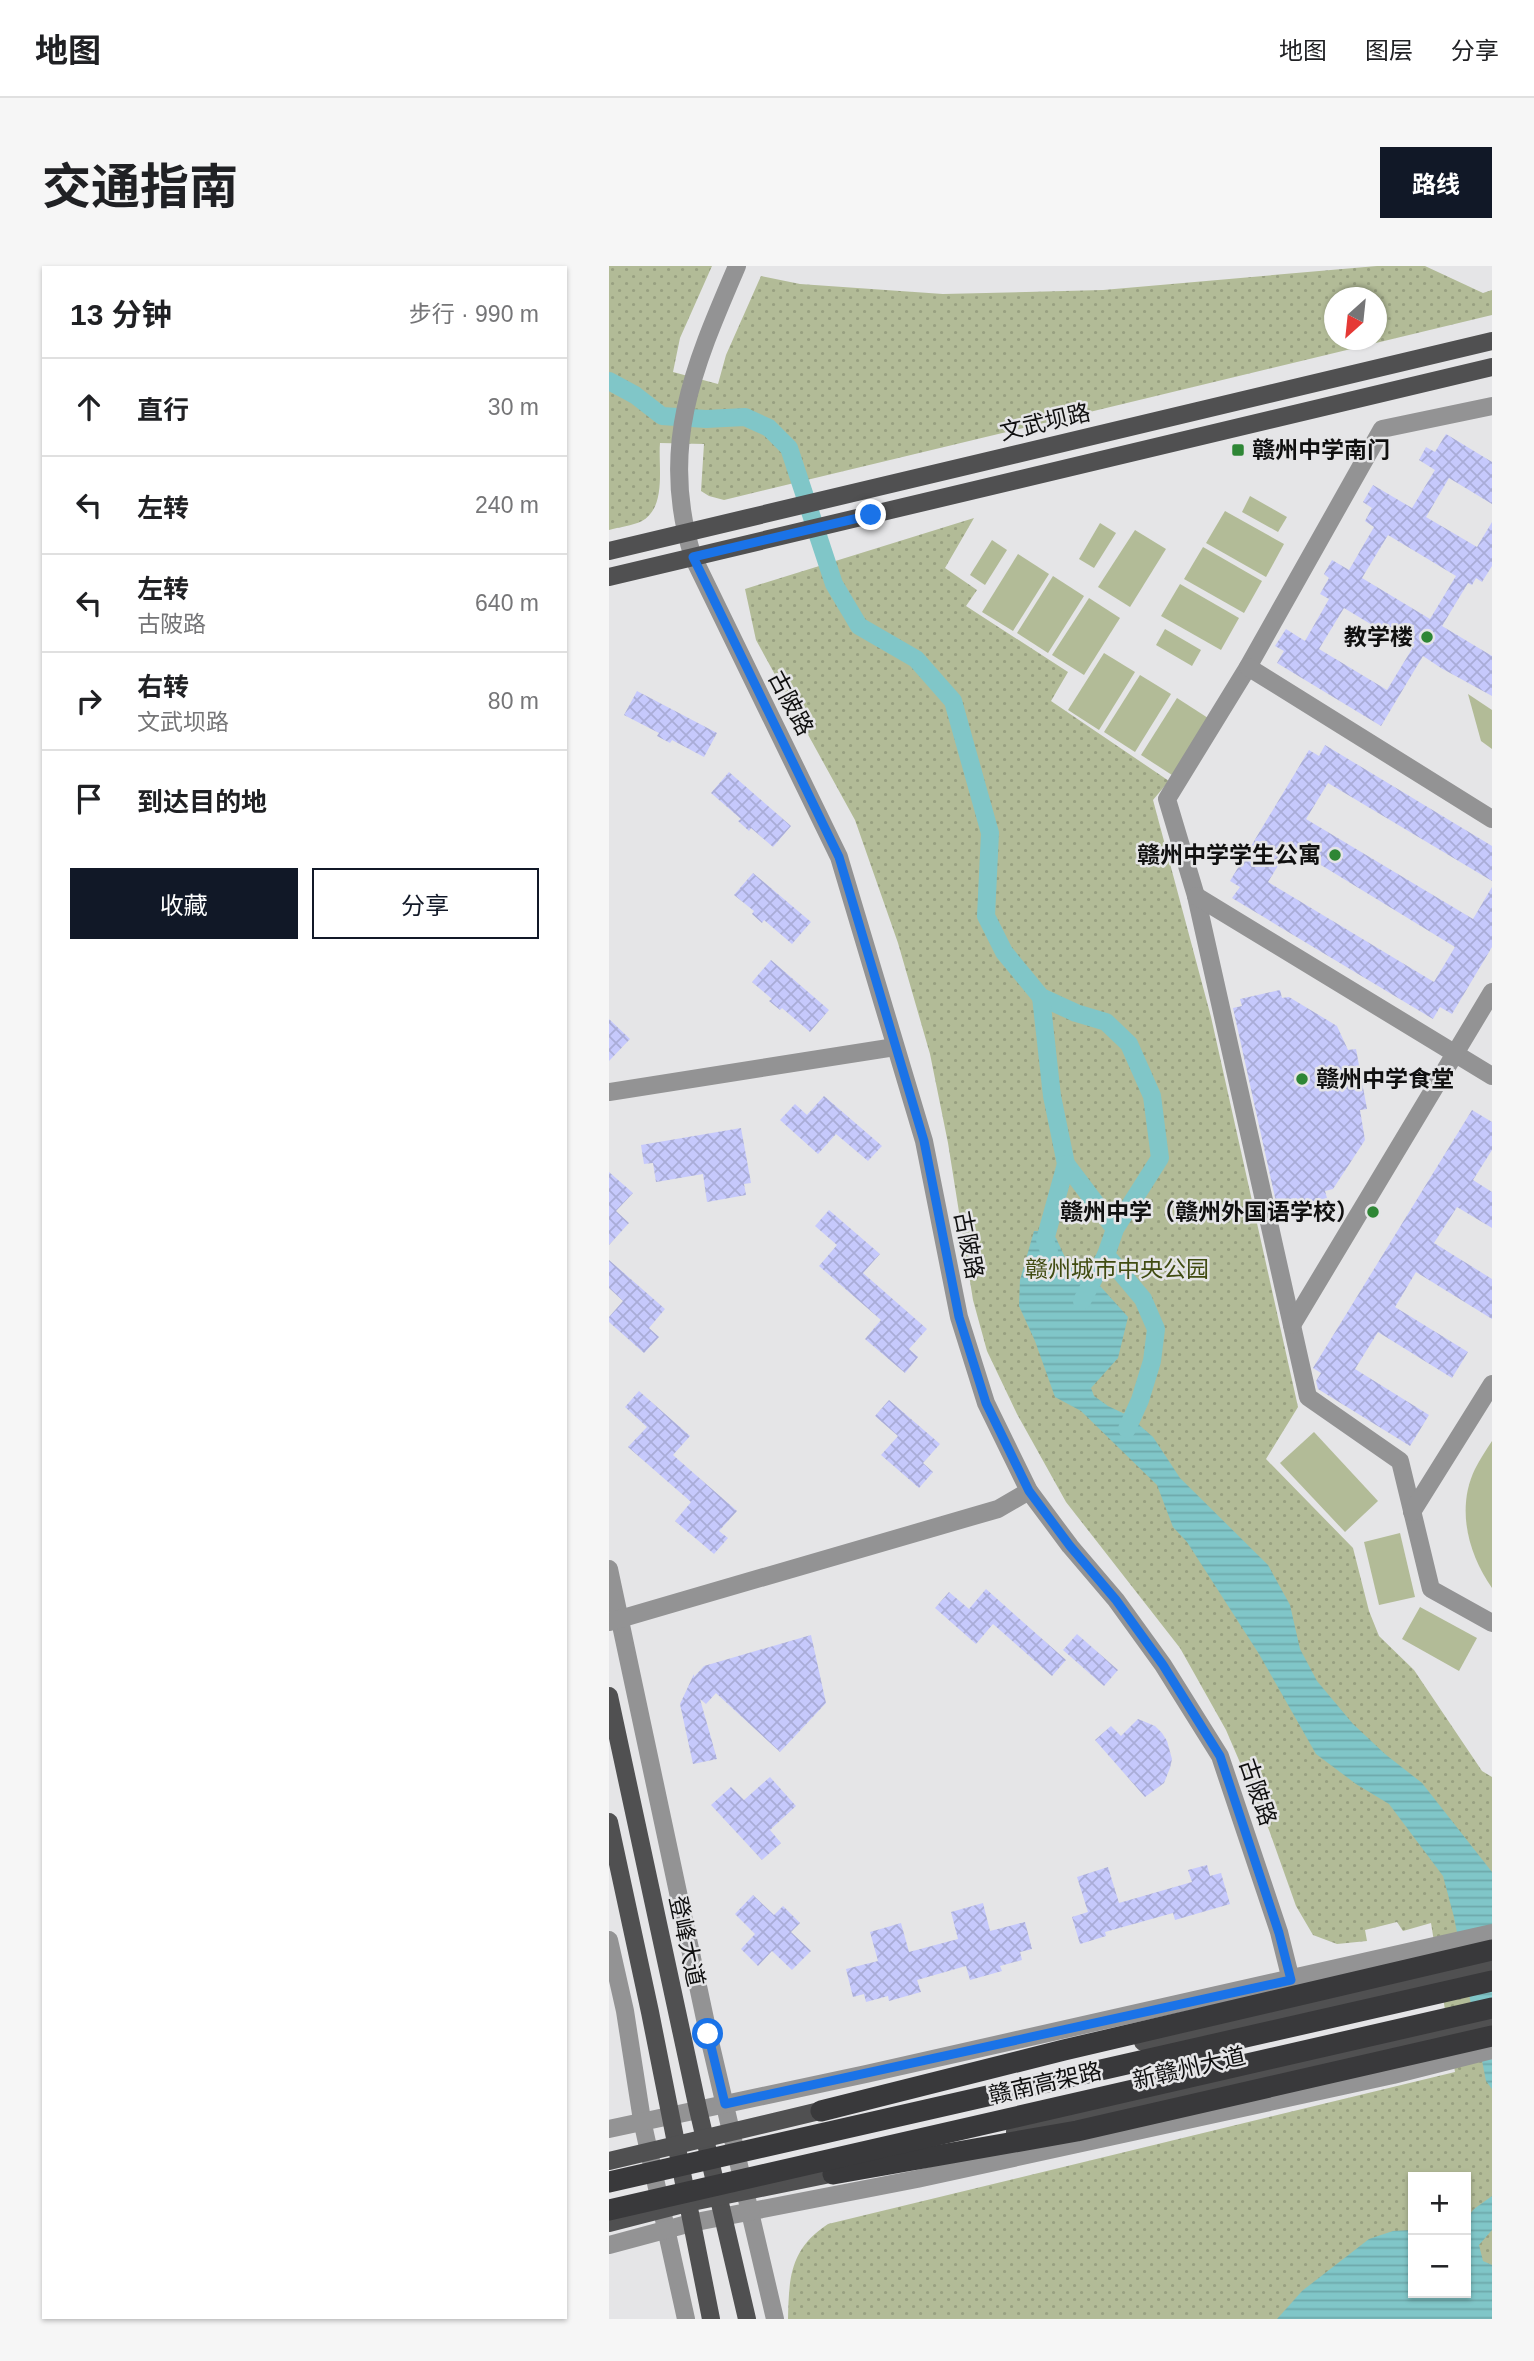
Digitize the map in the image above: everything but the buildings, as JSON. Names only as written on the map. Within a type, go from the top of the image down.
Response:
[{"type":"highway","points":[[821,2110],[1492,1950]]},
{"type":"highway","name":"赣南高架路","points":[[609,2182],[1492,1981]]},
{"type":"highway","name":"赣南高架路","points":[[609,2210],[1492,2008]]},
{"type":"highway","points":[[833,2174],[1077,2131],[1492,2036]]},
{"type":"main road","name":"文武坝路","points":[[609,551],[1492,341]]},
{"type":"main road","points":[[609,577],[1492,367]]},
{"type":"main road","name":"登峰大道","points":[[609,1696],[698,2109],[747,2319]]},
{"type":"main road","points":[[609,1822],[711,2319]]},
{"type":"main road","name":"新赣州大道","points":[[609,2161],[821,2110],[1492,1965]]},
{"type":"main road","name":"新赣州大道","points":[[609,2223],[687,2203],[833,2174],[1492,2025]]},
{"type":"street","name":"古陂路","points":[[737,266],[695,367],[681,426],[677,482],[685,533],[693,557],[839,857],[924,1141],[959,1317],[986,1403],[1029,1491],[1070,1546],[1116,1600],[1163,1665],[1220,1756],[1279,1933],[1291,1980]]},
{"type":"street","points":[[1432,1481],[1308,1397],[1196,896],[1167,799],[1248,667],[1382,429],[1492,406]]},
{"type":"street","points":[[1248,667],[1492,819]]},
{"type":"street","points":[[1196,896],[1492,1076]]},
{"type":"street","points":[[1292,1325],[1492,992]]},
{"type":"street","points":[[609,1092],[895,1047]]},
{"type":"street","points":[[1412,1512],[1492,1384]]},
{"type":"street","points":[[1400,1461],[1431,1588],[1492,1623]]},
{"type":"street","points":[[614,1621],[998,1509],[1029,1491]]},
{"type":"street","points":[[609,1569],[614,1621],[775,2319]]},
{"type":"street","points":[[609,2129],[1291,1980],[1492,1933]]},
{"type":"street","points":[[609,1940],[625,2011],[642,2120],[686,2319]]},
{"type":"street","points":[[609,2245],[691,2223],[917,2179],[1393,2075],[1492,2050]]},
{"type":"green space","points":[[609,266],[712,266],[680,338],[673,372],[718,384],[726,355],[761,276],[800,284],[943,294],[1103,290],[1377,266],[1425,266],[1483,293],[1492,290],[1492,315],[1387,340],[1387,287],[1324,287],[1324,350],[1347,350],[724,500],[701,491],[704,444],[660,443],[660,485],[655,506],[650,515],[630,525],[609,530]]},
{"type":"green space","points":[[1250,496],[1287,517],[1278,532],[1242,512]]},
{"type":"green space","points":[[1225,511],[1284,544],[1266,577],[1206,543]]},
{"type":"green space","name":"赣州城市中央公园","points":[[974,518],[945,568],[977,590],[966,606],[1068,672],[1051,701],[1169,781],[1153,800],[1211,1017],[1298,1407],[1266,1459],[1353,1548],[1369,1611],[1379,1636],[1414,1670],[1482,1771],[1492,1777],[1492,2319],[788,2319],[789,2290],[794,2265],[806,2243],[828,2224],[1455,2072],[1431,1923],[1403,1931],[1397,1922],[1365,1930],[1367,1941],[1337,1944],[1313,1935],[1296,1906],[1269,1830],[1226,1730],[1180,1648],[1066,1502],[1017,1414],[987,1351],[973,1300],[948,1143],[930,1054],[898,943],[855,820],[756,640],[745,589]]},
{"type":"green space","points":[[1100,523],[1116,533],[1094,568],[1079,559]]},
{"type":"green space","points":[[1135,530],[1166,549],[1130,607],[1098,587]]},
{"type":"green space","points":[[992,540],[1007,550],[985,585],[970,575]]},
{"type":"green space","points":[[1203,547],[1262,581],[1244,613],[1184,579]]},
{"type":"green space","points":[[1018,554],[1049,574],[1013,631],[982,612]]},
{"type":"green space","points":[[1053,576],[1084,596],[1048,653],[1017,633]]},
{"type":"green space","points":[[1180,584],[1239,618],[1221,650],[1161,616]]},
{"type":"green space","points":[[1089,598],[1120,618],[1084,675],[1052,655]]},
{"type":"green space","points":[[1165,629],[1201,650],[1192,666],[1156,645]]},
{"type":"green space","points":[[1104,653],[1135,672],[1099,730],[1068,710]]},
{"type":"green space","points":[[1140,675],[1171,694],[1135,752],[1104,732]]},
{"type":"green space","points":[[1468,694],[1492,710],[1492,749],[1481,741]]},
{"type":"green space","points":[[1177,698],[1208,718],[1172,775],[1141,755]]},
{"type":"green space","points":[[1314,1432],[1378,1501],[1345,1532],[1280,1463]]},
{"type":"green space","points":[[1492,1441],[1492,1588],[1471,1546],[1467,1530],[1466,1499],[1477,1465]]},
{"type":"green space","points":[[1400,1533],[1415,1597],[1379,1605],[1364,1542]]},
{"type":"green space","points":[[1420,1607],[1477,1638],[1459,1671],[1402,1639]]},
{"type":"water","points":[[1034,1231],[1050,1231],[1068,1264],[1092,1277],[1128,1317],[1118,1358],[1091,1388],[1094,1396],[1129,1416],[1153,1437],[1180,1478],[1268,1565],[1290,1605],[1300,1649],[1317,1681],[1353,1724],[1422,1783],[1492,1872],[1492,2089],[1486,2081],[1454,1917],[1443,1876],[1389,1804],[1356,1784],[1316,1754],[1259,1654],[1187,1542],[1173,1527],[1157,1485],[1081,1411],[1055,1397],[1019,1306],[1020,1280]]},
{"type":"water","points":[[1492,2196],[1492,2230],[1479,2245],[1483,2261],[1492,2265],[1492,2319],[1277,2319],[1302,2291],[1369,2239],[1393,2231],[1408,2230],[1408,2298],[1471,2298],[1471,2213]]},
{"type":"waterway","points":[[609,381],[635,395],[662,416],[706,419],[745,417],[769,428],[789,448],[834,584],[859,626],[916,659],[953,701],[990,833],[986,916],[1004,952],[1041,997],[1076,1013],[1106,1022],[1129,1044],[1152,1096],[1160,1158],[1115,1229],[1106,1255],[1082,1301]]},
{"type":"waterway","points":[[1041,997],[1052,1096],[1066,1164],[1115,1229]]},
{"type":"waterway","points":[[1049,1251],[1045,1240],[1066,1164]]},
{"type":"waterway","points":[[1106,1255],[1143,1299],[1156,1329],[1152,1361],[1140,1400],[1127,1429]]},
{"type":"place","name":"赣州中学南门","points":[[1238,450]]},
{"type":"place","name":"教学楼","points":[[1427,637]]},
{"type":"place","name":"赣州中学学生公寓","points":[[1335,855]]},
{"type":"place","name":"赣州中学食堂","points":[[1302,1079]]},
{"type":"place","name":"赣州中学（赣州外国语学校）","points":[[1373,1212]]},
{"type":"route","points":[[708,2034],[725,2104],[1291,1980],[1279,1933],[1220,1756],[1163,1665],[1116,1600],[1070,1546],[1029,1491],[986,1403],[959,1317],[924,1141],[839,857],[693,557],[871,515]]}]
